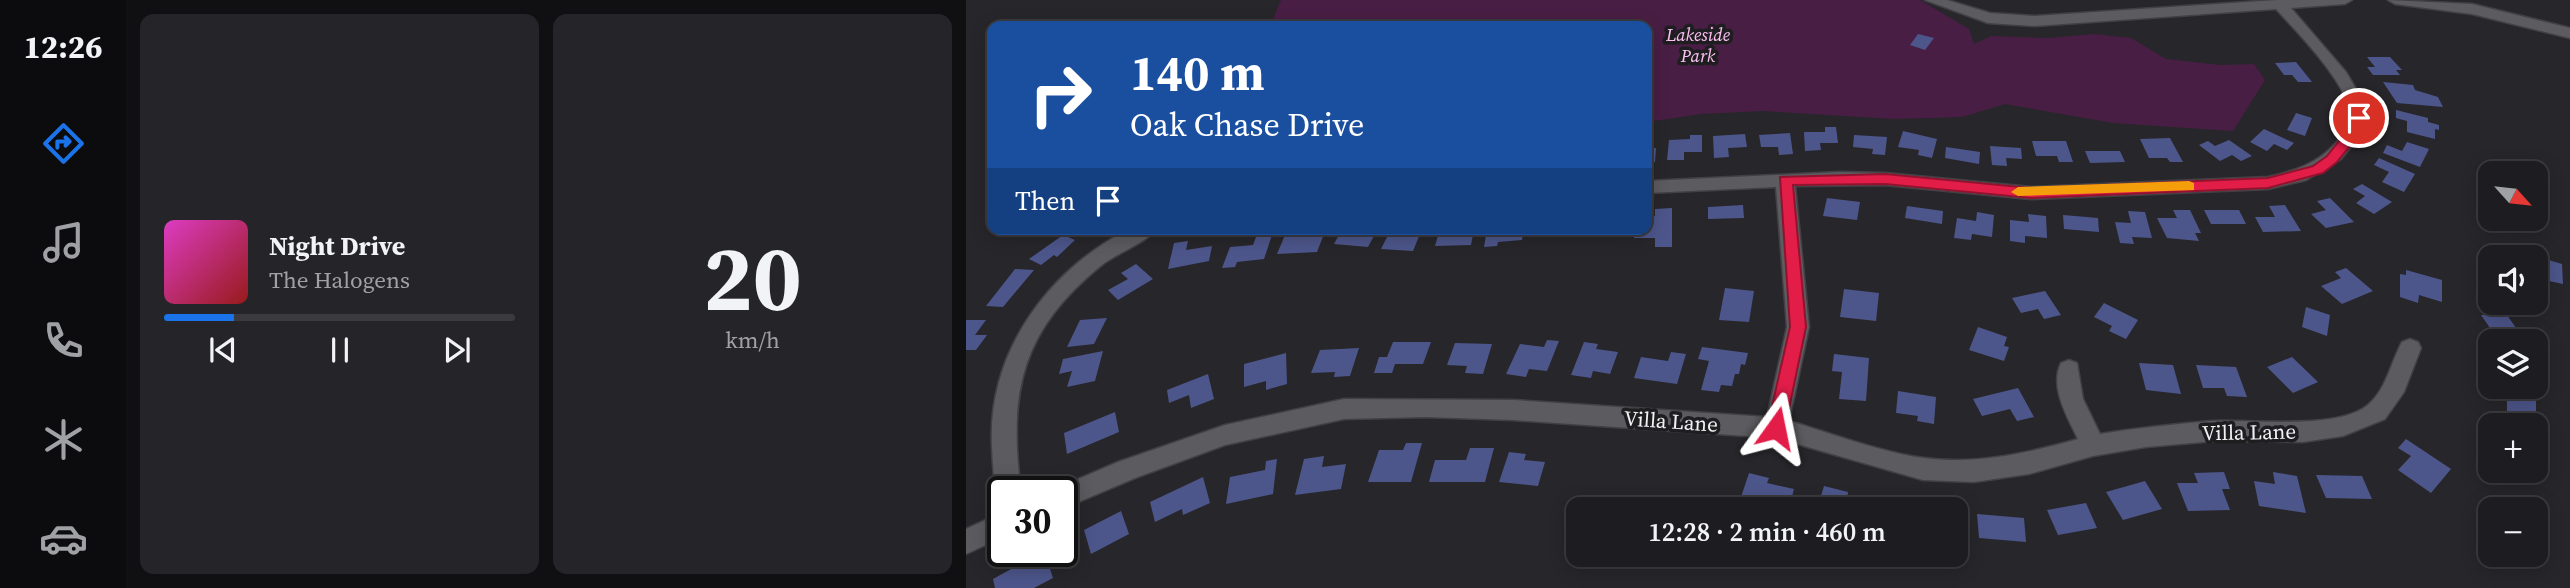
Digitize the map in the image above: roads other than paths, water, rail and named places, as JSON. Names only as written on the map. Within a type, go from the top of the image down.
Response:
[{"type":"street","points":[[1932,0],[1988,18],[2035,21],[2345,0]]},
{"type":"street","points":[[2395,0],[2472,9],[2570,33]]},
{"type":"street","points":[[1652,187],[1785,180],[1885,179],[2031,193],[2268,183],[2302,176],[2332,159],[2350,137],[2359,118],[2355,98],[2343,79],[2279,4]]},
{"type":"street","points":[[1776,428],[1798,327],[1785,180]]},
{"type":"street","points":[[1007,476],[1003,444],[1007,391],[1017,360],[1062,287],[1086,264],[1133,235]]},
{"type":"street","name":"Villa Lane","points":[[1078,491],[1127,470],[1225,435],[1343,409],[1426,407],[1776,428],[1923,469],[1973,471],[2029,463],[2093,446],[2146,437],[2215,431],[2303,432],[2343,426],[2377,412],[2396,385],[2410,348]]},
{"type":"street","points":[[2068,369],[2071,399],[2093,446]]},
{"type":"street","points":[[966,542],[987,532]]},
{"type":"park label","name":"Lakeside Park","points":[[1698,44]]}]
